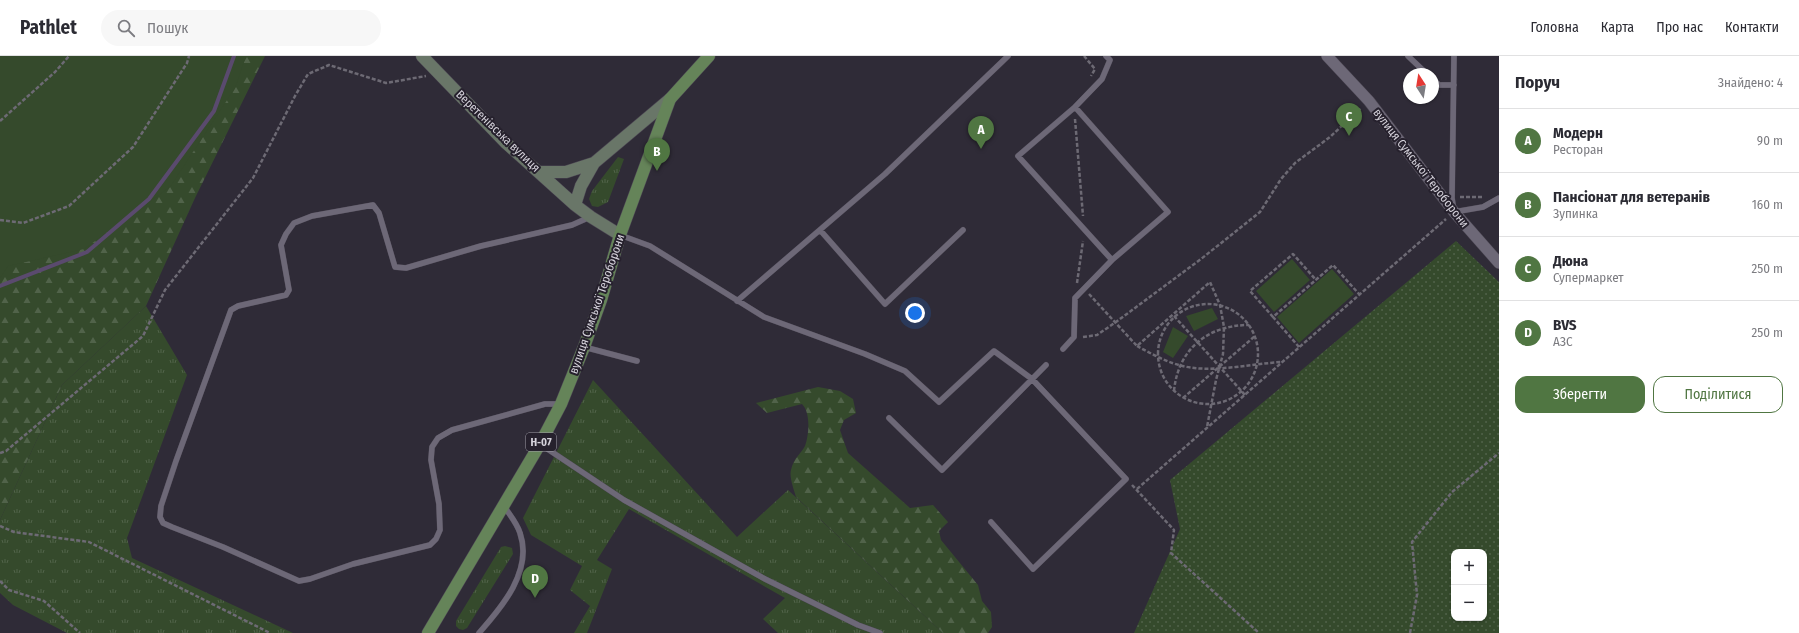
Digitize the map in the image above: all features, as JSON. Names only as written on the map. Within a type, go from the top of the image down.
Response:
[{"type":"main road","name":"вулиця Сумської Тероборони","points":[[428,633],[504,506],[561,404],[601,300],[620,235],[670,99],[710,56]]},
{"type":"street","name":"Веретенівська вулиця","points":[[422,56],[506,143],[575,205],[590,217],[620,235]]},
{"type":"street","name":"вулиця Сумської Тероборони","points":[[1327,56],[1369,101],[1454,212],[1499,263]]},
{"type":"street","points":[[575,205],[581,186],[594,163],[670,99]]},
{"type":"street","points":[[539,172],[566,172],[594,163]]},
{"type":"lane","points":[[737,301],[885,174],[1008,56]]},
{"type":"lane","points":[[1106,56],[1110,60],[1102,79],[1075,108],[1018,156],[1112,260]]},
{"type":"lane","points":[[1408,56],[1421,68]]},
{"type":"lane","points":[[1454,56],[1452,198],[1454,212],[1483,207],[1499,198]]},
{"type":"lane","points":[[1439,85],[1454,85]]},
{"type":"lane","points":[[1063,349],[1074,337],[1075,298],[1112,260],[1168,212],[1075,108]]},
{"type":"lane","points":[[561,404],[545,404],[452,430],[438,438],[432,447],[430,460],[439,504],[440,530],[436,539],[430,545],[353,564],[310,579],[299,580],[223,547],[172,528],[163,523],[160,517],[176,461],[231,310],[238,306],[286,295],[289,290],[281,245],[286,234],[294,223],[312,216],[373,205],[379,213],[395,267],[406,268],[481,246],[572,225],[590,217]]},
{"type":"lane","points":[[820,230],[885,304],[963,230]]},
{"type":"lane","points":[[620,235],[650,246],[764,317],[865,354],[905,371],[939,402],[994,351],[1032,379],[1126,479],[1033,569],[991,522]]},
{"type":"lane","points":[[584,347],[637,361]]},
{"type":"lane","points":[[889,418],[942,470],[1046,365]]},
{"type":"lane","points":[[540,444],[624,500],[765,579],[858,625],[880,633]]},
{"type":"lane","points":[[478,633],[494,616],[519,577],[523,548],[520,532],[504,506]]},
{"type":"path","points":[[0,121],[54,72],[69,56]]},
{"type":"path","points":[[0,220],[23,223],[69,206],[133,147],[187,63],[189,56]]},
{"type":"path","points":[[1084,56],[1095,69],[1088,81]]},
{"type":"path","points":[[0,453],[6,452],[143,336],[165,290],[253,178],[295,96],[308,74],[329,65],[386,83],[440,74]]},
{"type":"path","points":[[1074,337],[1097,335],[1201,259],[1260,212],[1281,179],[1295,163],[1330,137],[1369,101]]},
{"type":"path","points":[[1075,108],[1084,230],[1075,298]]},
{"type":"path","points":[[1452,198],[1483,197]]},
{"type":"path","points":[[1137,489],[1454,212]]},
{"type":"path","points":[[1299,347],[1250,291],[1293,254],[1316,280]]},
{"type":"path","points":[[1273,317],[1333,265],[1359,294]]},
{"type":"path","points":[[1137,346],[1174,316],[1210,282],[1220,305],[1224,327],[1223,354],[1216,380],[1207,428]]},
{"type":"path","points":[[1085,289],[1137,346],[1180,366],[1206,369],[1258,363],[1282,362]]},
{"type":"path","points":[[1210,304],[1220,305],[1237,312],[1250,325],[1256,336],[1259,349],[1258,363],[1253,379],[1242,392],[1228,401],[1211,405],[1196,403],[1183,398],[1174,392],[1163,376],[1158,357],[1158,348],[1164,331],[1174,316],[1191,307],[1210,304]]},
{"type":"path","points":[[1174,316],[1244,395]]},
{"type":"path","points":[[1174,392],[1180,366],[1188,353],[1198,342],[1224,327],[1250,325]]},
{"type":"path","points":[[1183,398],[1256,336]]},
{"type":"path","points":[[1410,633],[1417,595],[1412,542],[1452,492],[1499,453]]},
{"type":"path","points":[[1126,479],[1174,530],[1171,552],[1259,633]]},
{"type":"path","points":[[0,526],[14,532],[89,542],[270,633]]},
{"type":"path","points":[[0,581],[9,590],[44,601],[80,633]]},
{"type":"green space","points":[[0,56],[246,56],[235,88],[170,187],[84,249],[8,266],[0,278]]},
{"type":"green space","points":[[142,56],[265,56],[195,198],[146,306],[62,385],[0,520],[0,184]]},
{"type":"green space","points":[[618,157],[624,159],[608,202],[598,207],[592,206],[589,199],[592,191]]},
{"type":"green space","points":[[1456,241],[1499,282],[1499,633],[1134,633],[1180,529],[1170,480]]},
{"type":"green space","points":[[1292,259],[1310,280],[1274,312],[1256,291]]},
{"type":"green space","points":[[1332,269],[1354,294],[1299,343],[1277,317]]},
{"type":"green space","points":[[146,306],[187,375],[127,538],[132,558],[293,633],[67,633],[13,605],[0,593],[0,520],[62,385]]},
{"type":"green space","points":[[1212,308],[1218,319],[1194,331],[1186,316]]},
{"type":"green space","points":[[1173,327],[1188,336],[1173,358],[1163,352]]},
{"type":"green space","points":[[593,380],[737,537],[788,490],[943,633],[778,633],[763,619],[785,598],[629,509],[597,560],[612,569],[587,633],[574,633],[590,606],[570,590],[582,566],[531,535],[523,518]]},
{"type":"green space","points":[[818,387],[840,391],[853,399],[856,413],[844,420],[840,430],[848,453],[910,508],[933,505],[948,522],[939,531],[941,540],[978,585],[982,601],[991,612],[992,627],[988,633],[943,633],[796,497],[792,484],[791,473],[794,462],[805,446],[808,430],[808,418],[805,408],[802,404],[767,413],[756,403]]},
{"type":"green space","points":[[505,546],[512,548],[513,554],[467,628],[463,630],[459,629],[456,626],[456,621],[501,547]]},
{"type":"waterway","points":[[0,286],[87,252],[149,199],[214,111],[234,56]]},
{"type":"place","name":"Дюна","points":[[1349,136]]},
{"type":"place","name":"Модерн","points":[[981,149]]},
{"type":"place","name":"Пансіонат для ветеранів","points":[[657,171]]},
{"type":"place","name":"BVS","points":[[535,598]]}]
